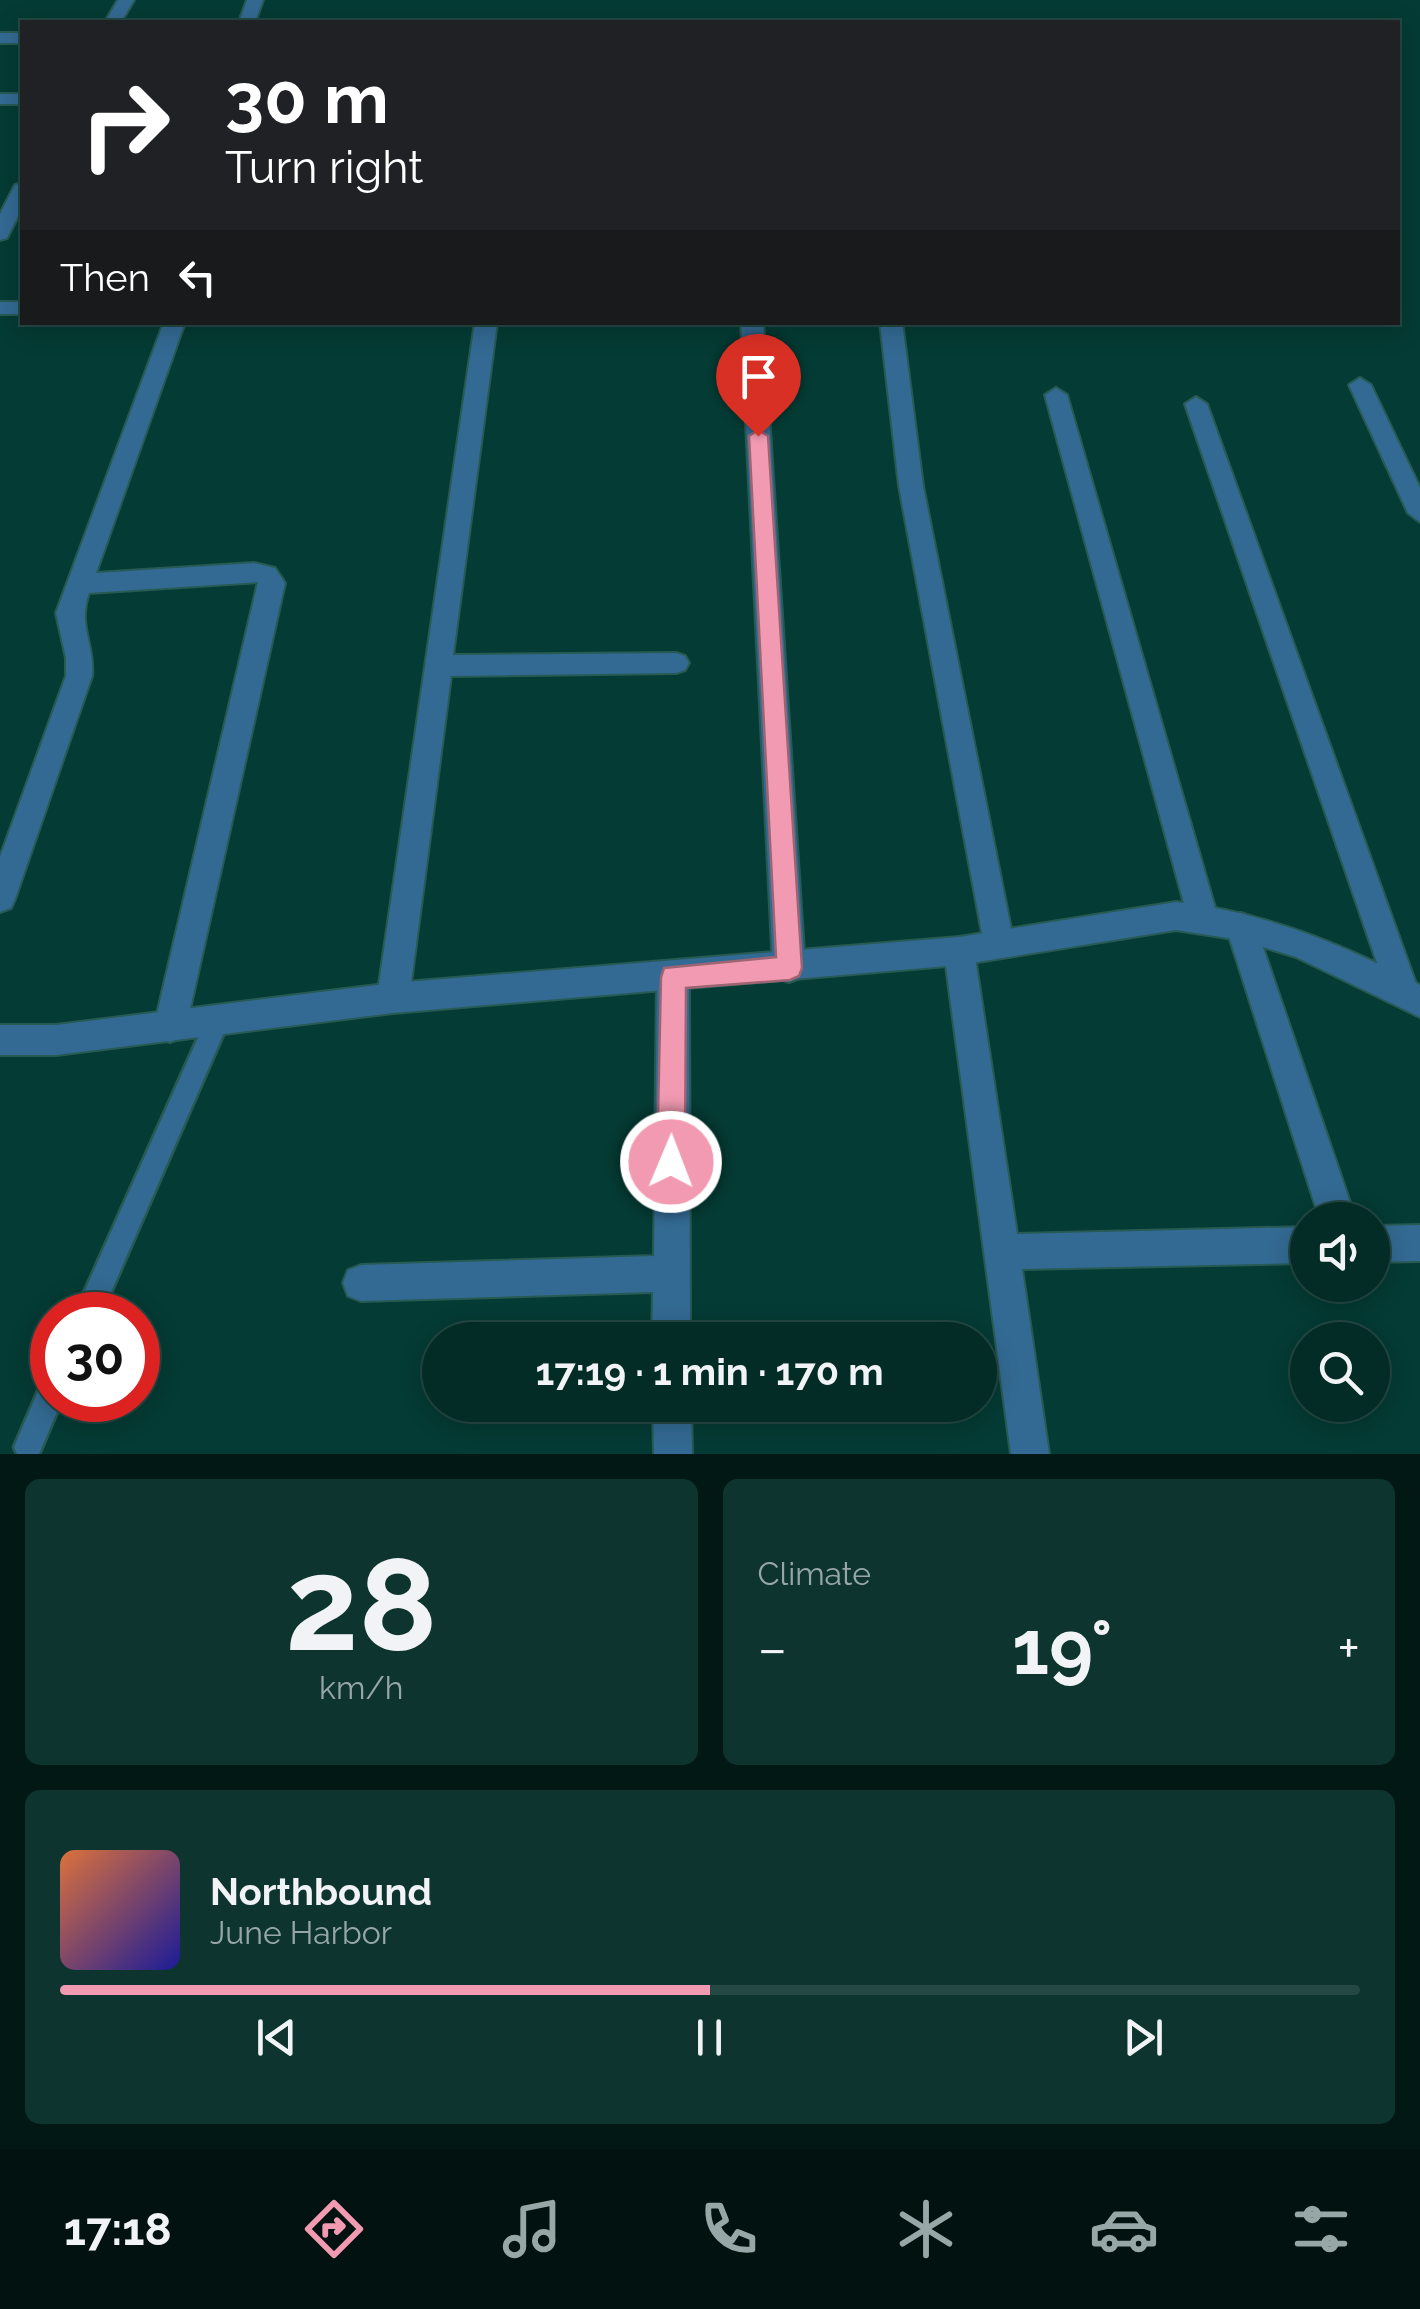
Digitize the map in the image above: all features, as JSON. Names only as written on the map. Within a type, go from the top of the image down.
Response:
[{"type":"street","points":[[8,221],[20,194]]},
{"type":"street","points":[[0,900],[79,676],[82,655],[70,631],[69,614],[78,584],[173,325]]},
{"type":"street","points":[[393,998],[486,325]]},
{"type":"street","points":[[752,325],[790,968]]},
{"type":"street","points":[[891,325],[911,486],[999,944]]},
{"type":"street","points":[[1360,385],[1420,513]]},
{"type":"street","points":[[1056,395],[1203,918]]},
{"type":"street","points":[[1196,404],[1411,997]]},
{"type":"street","points":[[1390,452],[1420,451]]},
{"type":"street","points":[[78,584],[254,572],[266,575],[272,583],[170,1027]]},
{"type":"street","points":[[436,666],[676,663]]},
{"type":"street","points":[[0,1040],[56,1040],[393,998],[960,951],[1176,916],[1203,918],[1278,936],[1411,997]]},
{"type":"street","points":[[1241,928],[1332,1202]]},
{"type":"street","points":[[960,951],[998,1252],[1030,1454]]},
{"type":"street","points":[[671,1322],[674,977]]},
{"type":"street","points":[[1390,1244],[1420,1243]]},
{"type":"street","points":[[998,1252],[1290,1245]]},
{"type":"street","points":[[361,1283],[670,1274]]},
{"type":"street","points":[[672,1422],[673,1454]]},
{"type":"lane","points":[[96,1292],[217,1021]]},
{"type":"lane","points":[[28,1448],[39,1422]]},
{"type":"route","points":[[671,1162],[674,977],[790,968],[758,436]]}]
